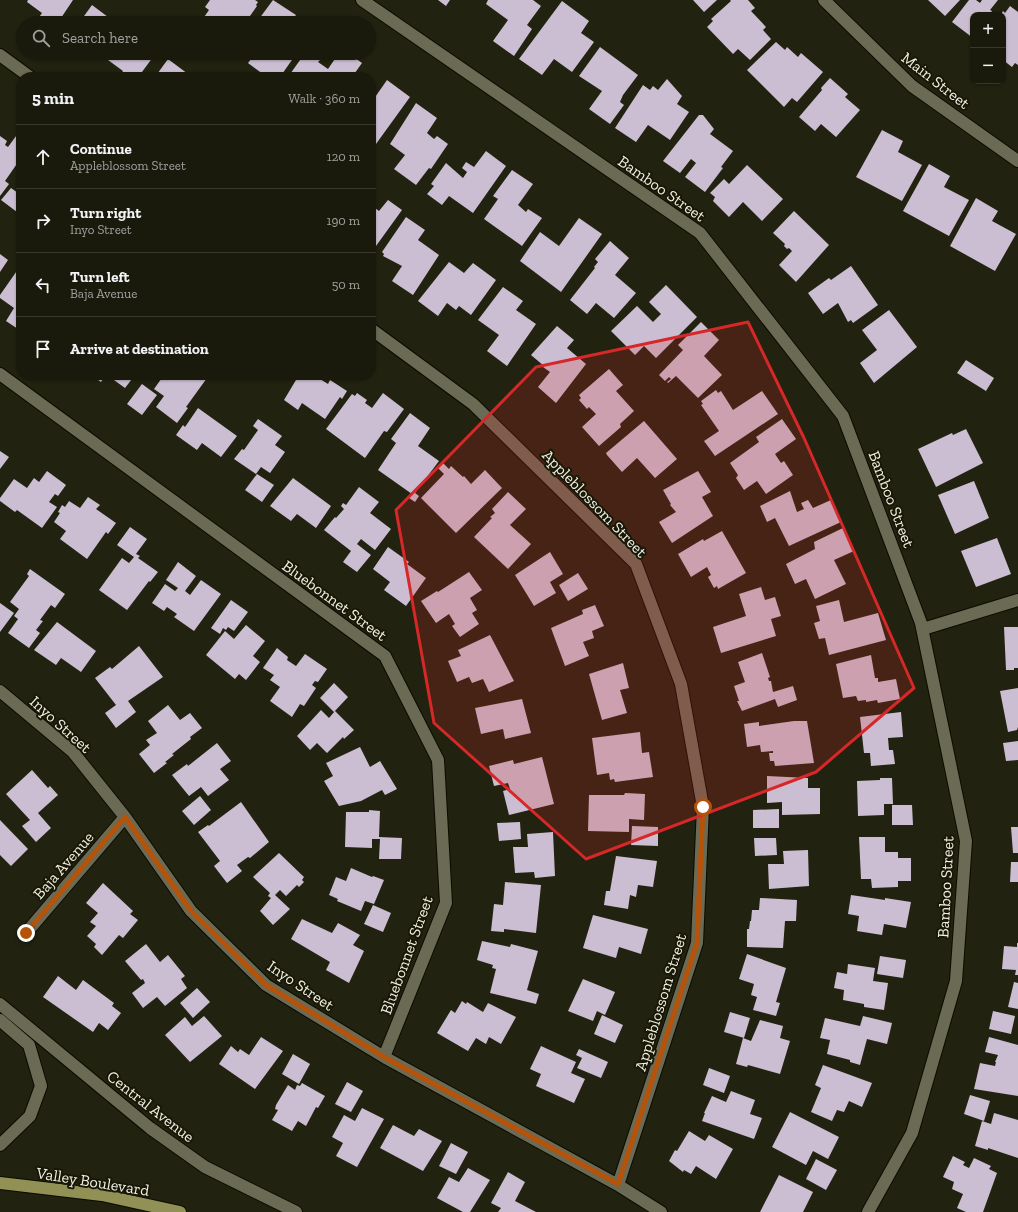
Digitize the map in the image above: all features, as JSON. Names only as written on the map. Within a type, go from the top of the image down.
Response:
[{"type":"main road","name":"Valley Boulevard","points":[[0,1183],[102,1196],[180,1212]]},
{"type":"street","name":"Bamboo Street","points":[[362,0],[700,233],[843,416],[922,629],[966,840],[956,981],[912,1133],[868,1212]]},
{"type":"street","name":"Main Street","points":[[824,0],[912,86],[1018,161]]},
{"type":"street","points":[[0,55],[23,72]]},
{"type":"street","name":"Appleblossom Street","points":[[376,333],[473,404],[636,564],[681,684],[703,807],[697,943],[618,1184]]},
{"type":"street","name":"Bluebonnet Street","points":[[0,374],[385,656],[438,760],[446,903],[384,1057]]},
{"type":"street","points":[[922,629],[1018,600]]},
{"type":"street","name":"Inyo Street","points":[[0,692],[73,752],[125,817],[191,911],[266,985],[384,1057],[618,1184],[661,1212]]},
{"type":"street","name":"Baja Avenue","points":[[26,933],[125,817]]},
{"type":"street","name":"Central Avenue","points":[[0,1004],[150,1128],[205,1168],[296,1212]]},
{"type":"street","points":[[0,1020],[29,1045],[41,1086],[30,1116],[0,1145]]},
{"type":"highlighted area","points":[[748,322],[804,438],[914,688],[816,772],[586,859],[434,723],[396,510],[536,367]]},
{"type":"building","points":[[28,0],[73,0],[62,16],[40,16],[42,13],[27,2]]},
{"type":"building","points":[[210,0],[255,0],[258,2],[250,16],[205,16],[209,10],[205,7]]},
{"type":"building","points":[[273,0],[296,15],[295,16],[261,16]]},
{"type":"building","points":[[438,0],[450,0],[446,6]]},
{"type":"building","points":[[488,0],[533,0],[541,6],[527,25],[532,29],[514,56],[493,41],[508,20],[486,4]]},
{"type":"building","points":[[693,0],[717,0],[704,12]]},
{"type":"building","points":[[730,0],[748,0],[755,8],[751,11],[766,27],[763,30],[771,39],[750,60],[738,49],[733,54],[707,27],[713,21],[711,19],[731,1]]},
{"type":"building","points":[[928,0],[960,0],[945,16]]},
{"type":"building","points":[[969,0],[976,0],[980,3],[982,0],[998,0],[990,10],[991,12],[970,12],[970,36],[952,22]]},
{"type":"building","points":[[562,1],[589,21],[581,33],[594,42],[572,72],[554,59],[542,75],[519,59]]},
{"type":"building","points":[[92,5],[107,16],[84,16]]},
{"type":"building","points":[[1010,6],[1018,12],[1018,65],[1015,63],[1012,67],[1006,62],[1006,12]]},
{"type":"building","points":[[776,42],[785,50],[787,47],[798,57],[801,53],[823,72],[797,102],[792,98],[784,107],[747,70]]},
{"type":"building","points":[[600,47],[638,75],[623,95],[620,102],[624,105],[610,124],[589,109],[602,91],[579,76]]},
{"type":"building","points":[[108,60],[151,60],[142,72],[122,72]]},
{"type":"building","points":[[167,60],[169,60],[185,72],[159,72]]},
{"type":"building","points":[[250,60],[292,60],[284,72],[260,72],[248,63]]},
{"type":"building","points":[[300,60],[320,60],[318,62],[328,69],[334,60],[358,60],[362,63],[356,72],[292,72]]},
{"type":"building","points":[[830,78],[848,94],[845,97],[860,110],[836,137],[821,124],[815,131],[799,117],[822,90],[821,88]]},
{"type":"building","points":[[667,79],[682,96],[677,104],[689,112],[670,140],[648,125],[636,142],[615,128],[643,85],[650,90],[653,86],[658,90]]},
{"type":"building","points":[[387,80],[410,97],[376,144],[376,96]]},
{"type":"building","points":[[416,103],[437,118],[427,133],[434,139],[437,136],[448,144],[431,169],[429,168],[416,185],[394,169],[405,155],[390,144]]},
{"type":"building","points":[[699,115],[703,115],[714,129],[710,134],[733,151],[721,167],[723,168],[705,192],[685,177],[696,163],[691,159],[680,173],[663,161]]},
{"type":"building","points":[[882,130],[903,141],[898,152],[922,165],[902,201],[856,177]]},
{"type":"building","points":[[0,136],[7,141],[5,145],[8,147],[16,136],[16,165],[5,181],[9,184],[0,196]]},
{"type":"building","points":[[486,151],[506,166],[473,213],[449,196],[442,205],[427,194],[434,186],[431,184],[446,163],[463,178],[467,172],[462,168],[466,162],[474,167]]},
{"type":"building","points":[[929,164],[950,176],[944,187],[969,200],[949,236],[903,211]]},
{"type":"building","points":[[747,165],[783,199],[762,221],[743,202],[729,217],[713,201],[715,197],[710,193],[724,179],[729,184]]},
{"type":"building","points":[[512,170],[533,184],[518,205],[526,212],[528,209],[542,218],[522,246],[484,219],[498,199],[493,196]]},
{"type":"building","points":[[11,188],[16,192],[16,211],[1,200]]},
{"type":"building","points":[[976,198],[998,211],[992,221],[1016,234],[995,271],[950,246]]},
{"type":"building","points":[[388,200],[402,210],[376,246],[376,209],[379,211]]},
{"type":"building","points":[[794,211],[829,245],[796,282],[779,265],[792,251],[789,248],[787,249],[784,246],[785,244],[773,233]]},
{"type":"building","points":[[406,217],[425,230],[418,240],[439,255],[413,295],[392,281],[402,266],[383,256],[384,254],[382,252]]},
{"type":"building","points":[[579,218],[602,234],[561,292],[520,261],[540,232],[559,246]]},
{"type":"building","points":[[610,241],[629,258],[615,275],[636,293],[614,318],[596,303],[587,314],[570,300],[595,268],[594,267],[598,262],[595,259]]},
{"type":"building","points":[[0,254],[8,260],[0,272]]},
{"type":"building","points":[[449,262],[464,273],[473,263],[496,280],[471,315],[459,306],[456,310],[447,303],[438,316],[418,301]]},
{"type":"building","points":[[851,266],[878,305],[853,323],[851,320],[848,322],[838,303],[823,314],[808,293],[829,278],[831,280]]},
{"type":"building","points":[[16,272],[16,328],[6,321],[14,308],[0,298],[0,295]]},
{"type":"building","points":[[666,285],[697,317],[656,358],[644,346],[635,355],[611,331],[637,306],[653,322],[661,314],[649,302]]},
{"type":"building","points":[[503,287],[523,301],[516,310],[536,324],[507,366],[487,351],[499,335],[478,320]]},
{"type":"building","points":[[889,310],[917,347],[874,383],[860,363],[877,350],[862,330]]},
{"type":"building","points":[[701,322],[719,340],[704,356],[722,375],[698,398],[676,376],[668,383],[667,382],[671,379],[669,377],[665,381],[659,375],[683,350],[678,345]]},
{"type":"building","points":[[557,326],[574,340],[567,348],[586,364],[556,403],[538,387],[550,372],[531,355]]},
{"type":"building","points":[[966,360],[994,378],[986,391],[957,373]]},
{"type":"building","points":[[609,369],[623,385],[616,391],[634,411],[620,424],[621,427],[599,446],[582,427],[596,414],[589,407],[587,409],[579,400],[581,398],[579,395]]},
{"type":"building","points":[[114,380],[131,380],[125,388]]},
{"type":"building","points":[[160,380],[206,380],[186,407],[188,408],[177,423],[156,407],[164,396],[154,389]]},
{"type":"building","points":[[296,380],[322,380],[328,384],[330,380],[347,391],[342,399],[340,397],[325,419],[302,403],[298,410],[284,400]]},
{"type":"building","points":[[142,384],[157,395],[142,415],[127,404]]},
{"type":"building","points":[[716,390],[718,393],[721,391],[733,410],[762,391],[778,414],[715,456],[704,441],[719,431],[701,405],[703,404],[701,401]]},
{"type":"building","points":[[357,393],[367,400],[365,403],[372,408],[383,393],[404,409],[387,432],[384,431],[365,458],[326,429],[352,394],[355,396]]},
{"type":"building","points":[[198,408],[237,436],[221,457],[202,443],[197,450],[176,435],[183,425],[185,427]]},
{"type":"building","points":[[410,413],[430,428],[418,446],[439,461],[415,493],[419,496],[415,502],[409,498],[412,494],[378,470],[396,443],[391,439]]},
{"type":"building","points":[[258,419],[282,436],[275,445],[285,452],[270,473],[261,467],[256,474],[234,459],[242,449],[244,450],[258,430],[253,426]]},
{"type":"building","points":[[782,419],[796,439],[775,454],[781,463],[784,461],[793,475],[766,494],[757,481],[744,490],[736,478],[738,475],[730,463],[759,442],[756,437]]},
{"type":"building","points":[[644,421],[677,459],[655,478],[637,458],[622,472],[606,453]]},
{"type":"building","points":[[966,429],[983,463],[936,487],[918,449],[952,433],[953,435]]},
{"type":"building","points":[[0,451],[9,457],[0,469]]},
{"type":"building","points":[[443,463],[449,469],[451,466],[463,477],[464,476],[471,484],[485,470],[502,488],[456,533],[421,498],[444,474],[438,468]]},
{"type":"building","points":[[47,471],[66,485],[58,496],[55,494],[49,502],[57,507],[42,528],[17,510],[15,512],[0,501],[0,498],[14,479],[27,488],[34,478],[39,482]]},
{"type":"building","points":[[698,471],[711,492],[702,497],[713,516],[672,543],[659,522],[676,512],[670,505],[671,504],[663,490]]},
{"type":"building","points":[[257,474],[274,485],[262,502],[245,490]]},
{"type":"building","points":[[293,478],[331,506],[316,528],[297,514],[291,521],[270,506]]},
{"type":"building","points":[[974,481],[989,518],[955,534],[938,495]]},
{"type":"building","points":[[359,487],[379,502],[370,513],[391,529],[375,550],[361,539],[357,544],[371,555],[357,572],[343,562],[351,551],[324,530],[344,509],[341,506],[343,503],[346,505]]},
{"type":"building","points":[[790,491],[797,512],[804,509],[801,503],[808,500],[813,508],[831,500],[841,522],[789,546],[775,518],[767,522],[760,506]]},
{"type":"building","points":[[508,492],[526,509],[510,525],[531,544],[508,569],[474,537],[492,518],[490,517],[495,513],[492,509]]},
{"type":"building","points":[[88,497],[100,505],[96,509],[116,523],[108,534],[106,532],[87,559],[60,539],[66,531],[54,522],[60,513],[58,512],[62,505],[65,507],[69,501],[80,508]]},
{"type":"building","points":[[130,527],[147,539],[136,554],[140,556],[138,558],[158,572],[150,582],[149,581],[127,610],[99,590],[122,558],[129,563],[134,557],[117,545]]},
{"type":"building","points":[[843,528],[854,551],[834,560],[846,584],[815,599],[806,579],[795,584],[786,564],[815,549],[814,542]]},
{"type":"building","points":[[722,531],[746,573],[718,589],[717,586],[714,588],[708,577],[711,575],[707,567],[691,577],[678,554],[703,539],[704,541]]},
{"type":"building","points":[[997,538],[1011,574],[976,587],[961,551]]},
{"type":"building","points":[[388,547],[409,562],[407,564],[426,578],[406,606],[384,590],[390,582],[373,569]]},
{"type":"building","points":[[550,552],[563,574],[550,582],[556,593],[534,606],[515,575]]},
{"type":"building","points":[[178,562],[196,576],[185,591],[190,595],[201,580],[221,594],[194,631],[174,617],[177,614],[167,607],[164,611],[152,603],[165,584],[175,591],[178,588],[166,580]]},
{"type":"building","points":[[30,569],[65,594],[55,608],[51,605],[40,620],[43,621],[36,630],[40,633],[29,648],[8,633],[18,619],[14,616],[19,609],[10,602],[29,576],[27,574]]},
{"type":"building","points":[[469,572],[482,590],[470,598],[477,610],[472,613],[479,624],[460,637],[452,626],[455,624],[449,614],[436,623],[421,601]]},
{"type":"building","points":[[578,573],[588,589],[568,601],[559,585]]},
{"type":"building","points":[[761,587],[765,600],[775,597],[781,616],[771,619],[776,636],[721,653],[713,627],[746,616],[739,594]]},
{"type":"building","points":[[231,600],[248,612],[234,631],[228,627],[226,630],[223,628],[220,634],[211,628]]},
{"type":"building","points":[[839,600],[844,622],[878,613],[886,640],[829,655],[825,638],[819,639],[814,623],[820,621],[816,606]]},
{"type":"building","points":[[0,603],[14,613],[0,632]]},
{"type":"building","points":[[595,605],[604,626],[592,631],[594,638],[583,642],[589,656],[565,666],[551,628],[583,614],[582,610]]},
{"type":"building","points":[[57,622],[96,651],[81,672],[61,658],[56,665],[34,650]]},
{"type":"building","points":[[246,625],[265,641],[253,656],[260,662],[246,680],[239,674],[235,679],[206,655],[225,631],[234,639]]},
{"type":"building","points":[[1004,627],[1018,627],[1018,668],[1014,668],[1014,670],[1006,670]]},
{"type":"building","points":[[490,635],[514,681],[489,692],[483,679],[472,683],[469,677],[457,682],[448,661],[461,656],[458,650]]},
{"type":"building","points":[[139,646],[163,677],[128,701],[136,712],[116,728],[105,713],[116,705],[95,678],[110,667],[112,669]]},
{"type":"building","points":[[277,648],[288,657],[287,660],[296,666],[305,654],[327,669],[318,682],[315,681],[312,685],[316,688],[304,706],[300,704],[292,717],[270,701],[280,687],[270,680],[274,675],[263,668]]},
{"type":"building","points":[[762,653],[773,692],[793,686],[797,700],[778,707],[775,699],[742,711],[737,701],[739,701],[734,686],[745,682],[738,662]]},
{"type":"building","points":[[871,655],[875,678],[878,678],[878,682],[896,679],[900,699],[878,703],[877,700],[866,702],[866,700],[858,701],[856,696],[843,698],[836,664]]},
{"type":"building","points":[[623,663],[629,688],[620,690],[627,713],[602,720],[589,674]]},
{"type":"building","points":[[334,683],[348,697],[334,712],[320,698]]},
{"type":"building","points":[[1018,688],[1018,727],[1017,730],[1008,732],[1000,691]]},
{"type":"building","points":[[522,699],[531,733],[505,739],[503,729],[481,734],[475,708]]},
{"type":"building","points":[[168,705],[180,720],[190,713],[202,728],[190,737],[191,739],[172,754],[174,755],[165,762],[167,763],[154,773],[139,754],[150,745],[146,740],[157,733],[148,721]]},
{"type":"building","points":[[321,710],[329,718],[335,711],[354,730],[344,739],[343,737],[327,753],[317,743],[310,750],[297,736]]},
{"type":"building","points":[[901,712],[903,737],[888,738],[889,750],[893,750],[895,764],[871,766],[870,753],[864,753],[860,717]]},
{"type":"building","points":[[794,721],[807,721],[814,763],[775,766],[774,761],[770,761],[769,753],[773,753],[773,751],[761,752],[760,745],[747,747],[744,724],[759,722],[759,726]]},
{"type":"building","points":[[640,732],[642,753],[649,752],[653,777],[615,782],[614,779],[610,780],[609,773],[597,775],[592,738]]},
{"type":"building","points":[[1018,741],[1018,760],[1006,761],[1003,743]]},
{"type":"building","points":[[217,743],[231,761],[220,769],[229,780],[208,796],[201,787],[189,796],[172,775],[187,764],[188,766]]},
{"type":"building","points":[[360,747],[370,767],[380,761],[397,789],[385,795],[382,790],[361,801],[339,806],[324,781],[333,776],[326,763]]},
{"type":"building","points":[[542,757],[554,804],[509,815],[503,791],[510,789],[508,783],[494,786],[489,766],[513,760],[514,764]]},
{"type":"building","points":[[32,770],[48,788],[50,786],[58,795],[38,813],[51,828],[36,842],[22,826],[30,820],[6,794]]},
{"type":"building","points":[[767,776],[808,778],[808,788],[820,788],[820,814],[782,815],[782,802],[767,803]]},
{"type":"building","points":[[880,778],[892,778],[893,804],[884,804],[884,815],[858,816],[857,781],[880,780]]},
{"type":"building","points":[[625,793],[645,794],[644,820],[629,819],[629,832],[588,831],[589,795],[624,795]]},
{"type":"building","points":[[200,796],[211,810],[194,825],[182,811]]},
{"type":"building","points":[[241,802],[269,842],[250,858],[248,857],[237,865],[242,871],[227,883],[214,866],[220,861],[198,832],[208,825],[209,826]]},
{"type":"building","points":[[892,805],[912,805],[913,825],[892,825]]},
{"type":"building","points":[[779,809],[779,828],[753,828],[753,810]]},
{"type":"building","points":[[369,810],[380,811],[379,837],[402,838],[401,859],[379,859],[380,839],[372,839],[372,848],[345,847],[346,812],[369,812]]},
{"type":"building","points":[[0,820],[28,849],[11,866],[0,855]]},
{"type":"building","points":[[520,822],[521,839],[499,841],[497,823]]},
{"type":"building","points":[[632,826],[658,827],[658,846],[631,845]]},
{"type":"building","points":[[1011,827],[1018,827],[1018,853],[1013,853]]},
{"type":"building","points":[[553,832],[555,876],[535,878],[534,872],[515,873],[513,847],[528,847],[527,834]]},
{"type":"building","points":[[859,837],[885,837],[885,852],[898,852],[898,858],[911,858],[911,881],[898,881],[898,887],[872,888],[871,879],[861,879]]},
{"type":"building","points":[[754,838],[776,838],[777,855],[755,856]]},
{"type":"building","points":[[808,850],[809,886],[769,889],[768,864],[784,864],[783,851]]},
{"type":"building","points":[[279,853],[304,877],[302,880],[304,882],[299,887],[297,885],[286,896],[280,890],[275,895],[290,909],[273,925],[260,911],[271,898],[268,896],[270,893],[253,877]]},
{"type":"building","points":[[616,856],[657,861],[653,887],[638,885],[636,897],[630,895],[628,909],[604,905],[606,891],[610,891]]},
{"type":"building","points":[[1011,862],[1018,862],[1018,882],[1010,882]]},
{"type":"building","points":[[351,868],[372,877],[373,876],[384,880],[374,904],[365,901],[361,911],[337,901],[338,899],[329,895],[336,877],[346,881]]},
{"type":"building","points":[[505,882],[541,885],[536,933],[504,929],[504,932],[491,931],[494,904],[503,905]]},
{"type":"building","points":[[103,883],[133,911],[130,914],[138,920],[123,938],[119,935],[102,955],[94,947],[96,944],[87,936],[96,926],[90,922],[98,913],[86,903]]},
{"type":"building","points":[[851,895],[911,902],[906,928],[884,924],[882,935],[857,931],[859,916],[848,914]]},
{"type":"building","points":[[760,898],[797,900],[796,921],[785,921],[783,948],[747,947],[747,929],[749,929],[752,910],[759,910]]},
{"type":"building","points":[[373,905],[391,913],[383,932],[364,924]]},
{"type":"building","points":[[593,915],[648,929],[641,954],[619,947],[616,958],[583,948]]},
{"type":"building","points":[[302,919],[332,933],[338,923],[360,935],[353,945],[364,951],[349,983],[326,970],[330,962],[291,939]]},
{"type":"building","points":[[482,941],[510,947],[511,944],[538,951],[527,990],[539,994],[536,1004],[490,993],[496,969],[492,968],[493,965],[477,960]]},
{"type":"building","points":[[1017,943],[1018,975],[1015,975],[1016,970],[1002,969],[1004,946],[1017,947]]},
{"type":"building","points":[[146,944],[160,962],[168,955],[185,976],[181,979],[187,988],[165,1006],[157,997],[143,1008],[132,993],[145,983],[143,979],[141,980],[125,961]]},
{"type":"building","points":[[747,954],[786,968],[776,1002],[780,1003],[776,1016],[753,1010],[757,997],[751,995],[754,984],[739,979]]},
{"type":"building","points":[[880,956],[906,960],[903,978],[877,974]]},
{"type":"building","points":[[848,964],[875,968],[873,981],[888,983],[884,1010],[864,1007],[864,1004],[843,1000],[844,990],[834,988],[837,972],[847,974]]},
{"type":"building","points":[[58,976],[76,990],[83,980],[114,1003],[112,1006],[121,1013],[108,1030],[99,1023],[93,1032],[43,997]]},
{"type":"building","points":[[583,979],[615,992],[605,1015],[597,1011],[593,1021],[568,1011]]},
{"type":"building","points":[[1014,982],[1018,983],[1018,1009],[1008,1007]]},
{"type":"building","points":[[197,988],[210,1002],[193,1018],[180,1003]]},
{"type":"building","points":[[462,1001],[466,1004],[467,1002],[483,1012],[488,1003],[516,1017],[501,1044],[489,1037],[486,1044],[476,1038],[468,1051],[437,1033],[451,1010],[455,1013]]},
{"type":"building","points":[[993,1011],[1015,1016],[1011,1034],[989,1029]]},
{"type":"building","points":[[730,1012],[750,1018],[744,1038],[724,1032]]},
{"type":"building","points":[[602,1015],[623,1025],[615,1043],[594,1034]]},
{"type":"building","points":[[204,1016],[222,1036],[190,1062],[165,1035],[185,1017],[192,1026]]},
{"type":"building","points":[[863,1016],[892,1023],[887,1044],[867,1039],[860,1065],[850,1062],[850,1060],[827,1054],[830,1040],[820,1038],[825,1018],[860,1026]]},
{"type":"building","points":[[760,1020],[783,1026],[780,1038],[790,1041],[780,1074],[748,1065],[747,1067],[736,1064],[743,1038],[751,1041]]},
{"type":"building","points":[[261,1037],[283,1051],[255,1089],[219,1064],[231,1046],[238,1052],[240,1049],[249,1055]]},
{"type":"building","points":[[989,1037],[1018,1045],[1018,1096],[974,1089],[980,1063],[995,1066],[998,1055],[985,1052]]},
{"type":"building","points":[[541,1046],[576,1062],[571,1073],[585,1079],[574,1103],[536,1086],[541,1074],[530,1069]]},
{"type":"building","points":[[579,1049],[608,1062],[601,1078],[577,1068],[582,1058],[576,1055]]},
{"type":"building","points":[[293,1054],[310,1064],[299,1084],[282,1074]]},
{"type":"building","points":[[823,1065],[872,1083],[862,1107],[849,1101],[844,1112],[837,1110],[832,1121],[811,1112],[821,1088],[815,1085]]},
{"type":"building","points":[[709,1068],[730,1076],[724,1093],[703,1085]]},
{"type":"building","points":[[347,1082],[363,1091],[351,1112],[335,1104]]},
{"type":"building","points":[[302,1083],[325,1096],[318,1108],[316,1107],[306,1126],[298,1121],[292,1131],[272,1120],[278,1110],[275,1109],[276,1105],[288,1085],[295,1090],[297,1085],[300,1086]]},
{"type":"building","points":[[731,1091],[755,1100],[750,1114],[762,1118],[754,1139],[702,1121],[712,1096],[726,1102]]},
{"type":"building","points":[[970,1095],[990,1101],[984,1121],[964,1114]]},
{"type":"building","points":[[362,1108],[384,1119],[357,1167],[336,1156],[343,1143],[332,1137],[344,1115],[355,1121]]},
{"type":"building","points":[[790,1112],[839,1137],[828,1159],[813,1151],[806,1165],[772,1147]]},
{"type":"building","points":[[994,1113],[1018,1120],[1018,1158],[988,1148],[988,1150],[975,1146],[982,1121],[991,1124]]},
{"type":"building","points":[[393,1125],[414,1136],[419,1129],[442,1141],[423,1171],[380,1148]]},
{"type":"building","points":[[689,1131],[705,1141],[709,1135],[733,1149],[716,1179],[696,1166],[691,1174],[684,1170],[683,1172],[669,1161]]},
{"type":"building","points":[[451,1143],[468,1152],[456,1174],[439,1166]]},
{"type":"building","points":[[953,1156],[965,1162],[963,1165],[969,1168],[974,1158],[991,1166],[989,1169],[997,1173],[983,1212],[966,1212],[957,1208],[963,1194],[952,1189],[954,1182],[943,1177]]},
{"type":"building","points":[[816,1159],[837,1170],[826,1190],[806,1179]]},
{"type":"building","points":[[468,1168],[490,1180],[470,1212],[463,1212],[437,1198],[449,1177],[459,1182]]},
{"type":"building","points":[[508,1172],[525,1182],[515,1201],[536,1212],[498,1212],[501,1208],[491,1203]]},
{"type":"building","points":[[779,1175],[813,1192],[803,1212],[760,1212]]},
{"type":"route","points":[[26,933],[125,817],[191,911],[266,985],[384,1057],[618,1184],[697,943],[703,807]]}]
